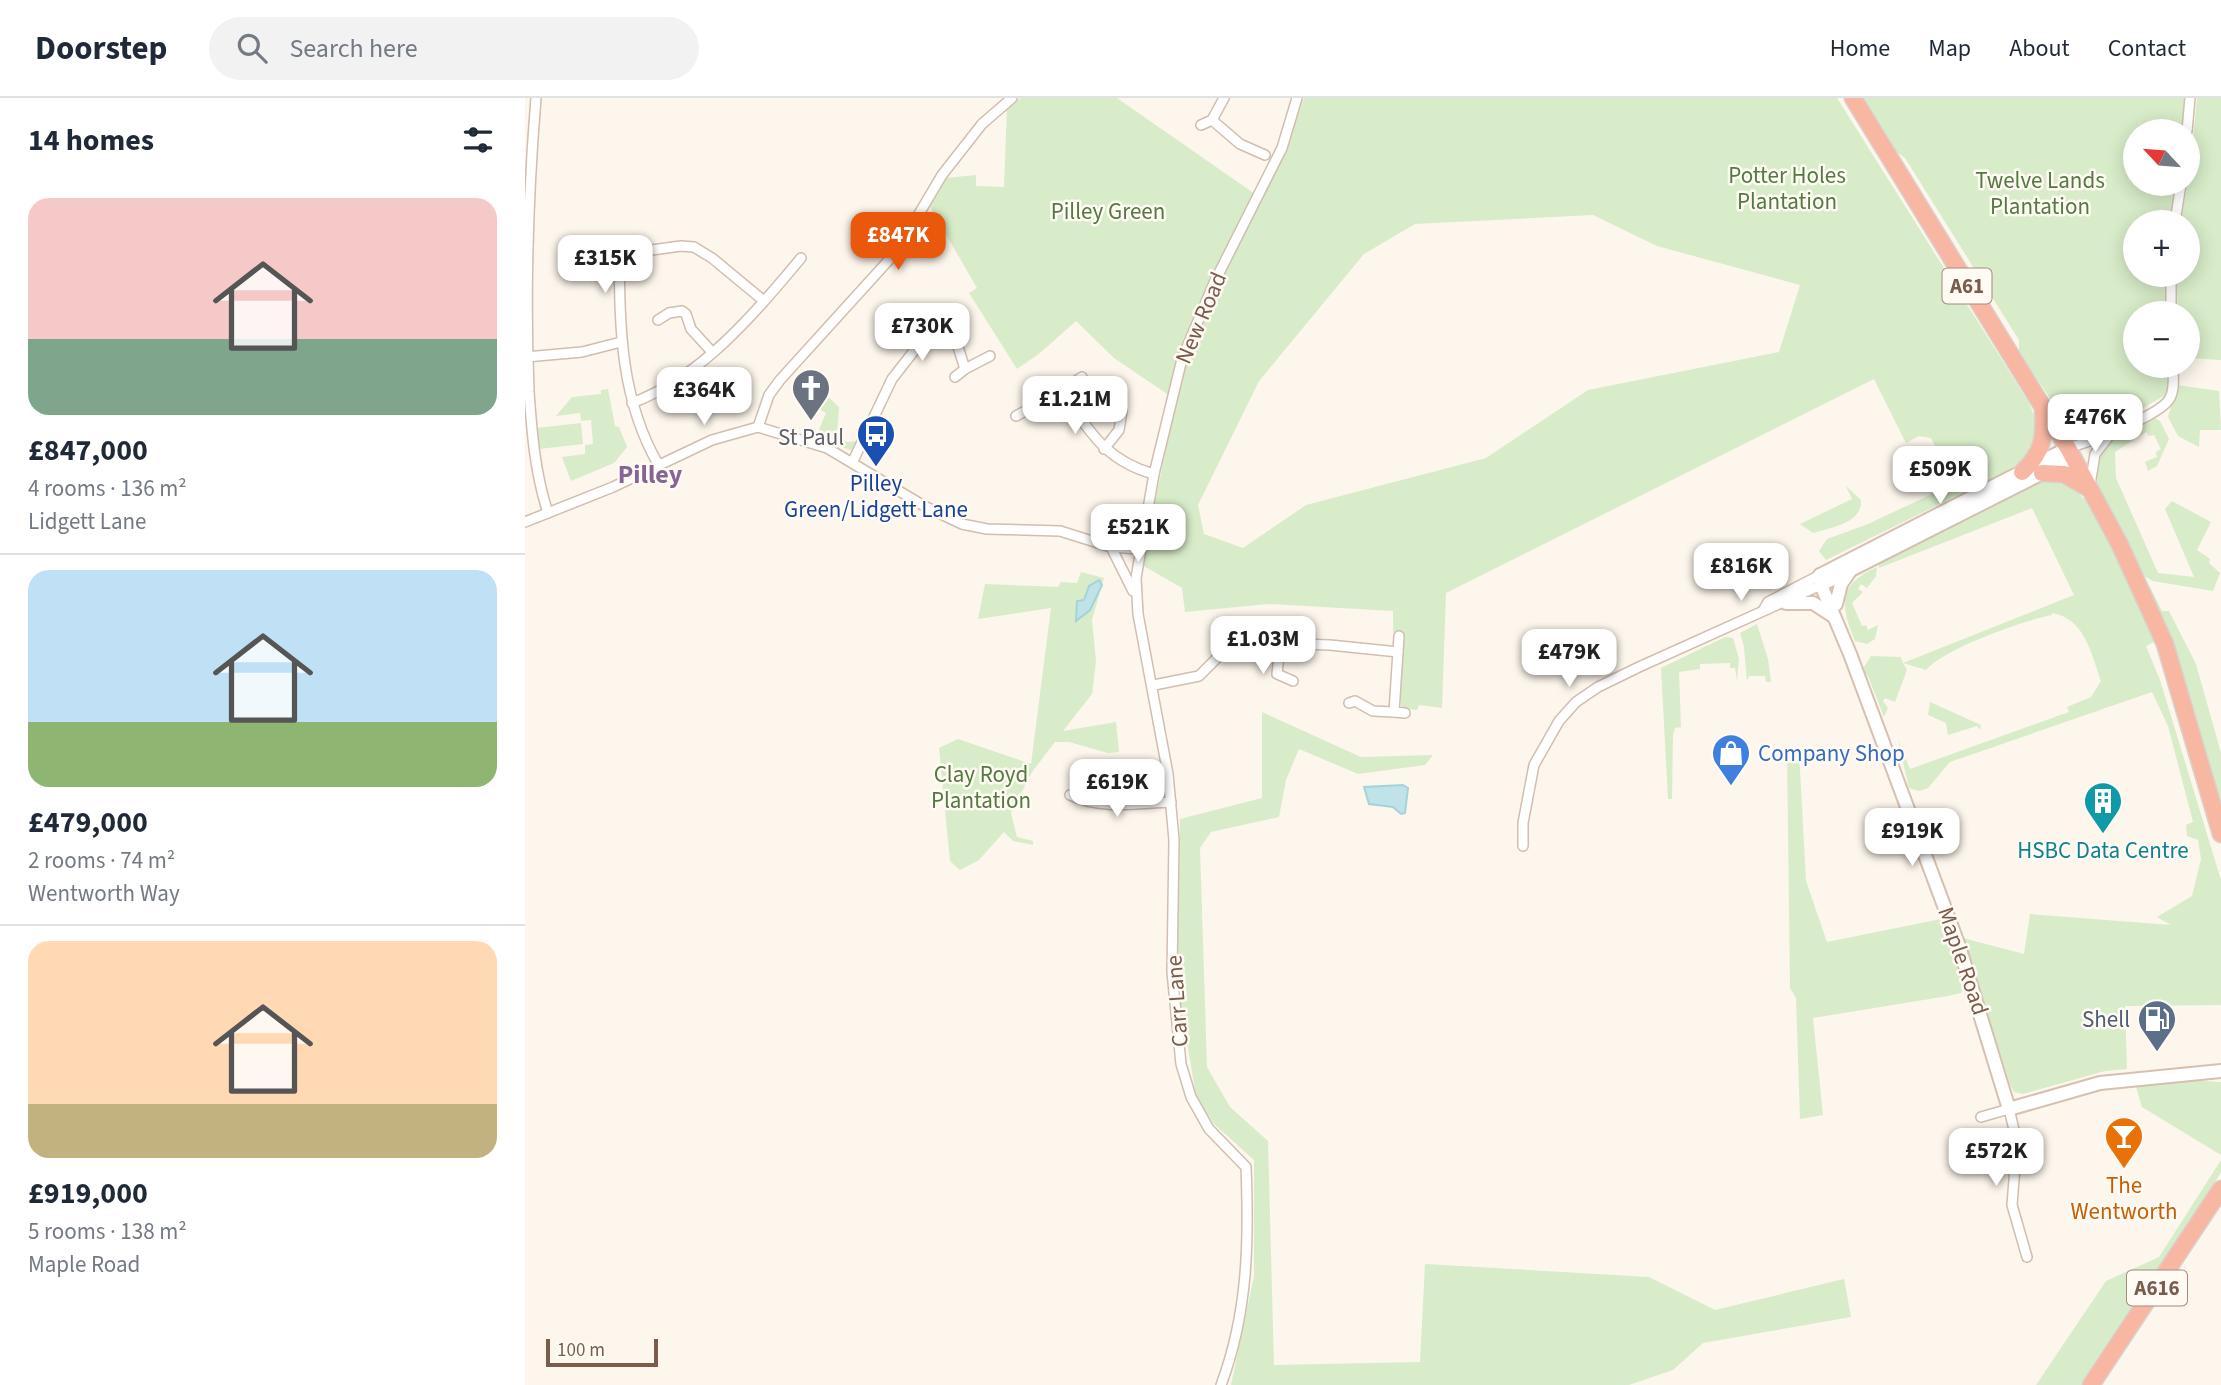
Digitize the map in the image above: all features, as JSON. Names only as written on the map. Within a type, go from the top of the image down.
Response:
[{"type":"highway","name":"A61","points":[[1844,98],[1872,133]]},
{"type":"highway","name":"A61","points":[[1853,98],[1872,133],[2071,452],[2091,489],[2165,644],[2221,834]]},
{"type":"highway","points":[[2022,472],[2041,450],[2044,433],[2043,407]]},
{"type":"highway","points":[[2042,473],[2070,477],[2091,489]]},
{"type":"highway","name":"A616","points":[[2091,1385],[2221,1189]]},
{"type":"street","points":[[536,98],[525,278],[526,357],[538,482],[548,513]]},
{"type":"street","points":[[758,427],[769,395],[780,380],[897,251],[941,175],[982,124],[1012,98]]},
{"type":"street","points":[[1201,125],[1212,120],[1224,98]]},
{"type":"street","name":"New Road","points":[[1138,550],[1182,359],[1214,283],[1282,148],[1297,98]]},
{"type":"street","points":[[2188,119],[2190,98]]},
{"type":"street","points":[[1212,120],[1240,144],[1265,155]]},
{"type":"street","points":[[575,245],[619,248],[694,247],[712,258],[764,301]]},
{"type":"street","points":[[619,248],[621,342],[632,403],[658,464]]},
{"type":"street","points":[[632,403],[680,376],[712,352],[764,301],[801,258]]},
{"type":"street","points":[[658,320],[667,310],[686,314],[691,329],[712,352]]},
{"type":"street","points":[[853,461],[892,379],[941,316],[953,331],[965,369]]},
{"type":"street","points":[[526,357],[582,352],[621,342]]},
{"type":"street","points":[[955,377],[990,356]]},
{"type":"street","points":[[1016,416],[1082,377]]},
{"type":"street","points":[[1523,846],[1523,822],[1534,765],[1559,721],[1576,702],[1605,683],[1764,609],[1772,609],[1786,603],[2022,472],[2071,452],[2165,405],[2172,393],[2173,378]]},
{"type":"street","points":[[1061,391],[1104,449],[1128,466],[1154,474]]},
{"type":"street","points":[[1104,449],[1119,430],[1122,411]]},
{"type":"street","points":[[525,522],[613,487],[728,434],[758,427],[799,437],[853,461],[912,499],[962,524],[987,528],[1060,531],[1111,547],[1138,550]]},
{"type":"street","points":[[2091,489],[2095,454],[2113,431]]},
{"type":"street","points":[[1764,609],[1768,602],[1853,568],[2042,473],[2071,452]]},
{"type":"street","name":"Carr Lane","points":[[1111,547],[1136,596]]},
{"type":"street","name":"Carr Lane","points":[[1138,550],[1136,596],[1154,685],[1171,802],[1174,840],[1172,972],[1181,1064],[1191,1097],[1209,1129],[1245,1167],[1249,1230],[1244,1305],[1235,1348],[1221,1385]]},
{"type":"street","points":[[1836,604],[1842,584],[1853,568]]},
{"type":"street","name":"Maple Road","points":[[1823,581],[1836,604],[1836,618]]},
{"type":"street","name":"Maple Road","points":[[1823,581],[1959,946],[2009,1109]]},
{"type":"street","points":[[1786,603],[1813,603],[1836,618]]},
{"type":"street","points":[[1394,712],[1399,636]]},
{"type":"street","points":[[1154,685],[1199,676],[1225,650],[1241,642],[1330,645],[1398,652]]},
{"type":"street","points":[[1280,645],[1277,674],[1293,681]]},
{"type":"street","points":[[1349,703],[1355,701],[1373,711],[1405,713]]},
{"type":"street","points":[[1070,794],[1082,800],[1108,804],[1171,802]]},
{"type":"street","points":[[1981,1117],[2100,1083],[2160,1074],[2218,1074]]},
{"type":"street","points":[[2009,1109],[2017,1142],[2012,1205],[2027,1257]]},
{"type":"green space","points":[[1021,98],[1117,98],[1252,192],[1262,196],[1286,149],[1304,98],[1837,98],[2029,403],[2037,428],[2035,446],[2023,460],[2001,474],[1826,560],[1819,551],[1827,539],[1868,524],[1949,486],[1952,480],[1931,438],[1919,436],[1906,443],[1874,379],[1446,593],[1442,708],[1419,705],[1417,710],[1402,708],[1400,699],[1404,634],[1393,632],[1393,611],[1268,604],[1185,612],[1182,588],[1142,565],[1176,400],[1114,358],[1076,321],[1040,353],[1017,369],[969,293],[977,288],[929,205],[945,178],[976,175],[976,186],[1004,187],[1007,107]],"holes":[[[1593,215],[1657,246],[1800,285],[1779,352],[1588,390],[1486,458],[1306,505],[1243,548],[1204,534],[1198,505],[1259,381],[1364,254],[1415,224]]]},
{"type":"green space","name":"Twelve Lands Plantation","points":[[1861,98],[2186,98],[2184,119],[2123,119],[2123,196],[2174,196],[2172,210],[2123,210],[2123,287],[2166,287],[2167,301],[2123,301],[2123,378],[2168,378],[2167,394],[2128,417],[2079,440],[2019,353],[2019,340],[1905,158],[1895,151]]},
{"type":"green space","points":[[2197,98],[2221,98],[2221,360],[2200,359],[2200,301],[2177,301],[2177,287],[2200,287],[2200,210],[2183,210],[2185,196],[2200,196],[2200,119],[2195,119]]},
{"type":"green space","points":[[2177,385],[2219,391],[2221,430],[2200,430],[2199,447],[2178,436],[2168,417]]},
{"type":"green space","points":[[608,389],[615,426],[619,427],[627,447],[614,463],[571,481],[562,457],[585,454],[585,445],[593,444],[591,420],[581,421],[580,413],[556,416],[572,397],[601,394],[601,390]]},
{"type":"green space","points":[[826,395],[839,407],[837,437],[848,442],[858,441],[853,451],[816,437],[826,413],[817,408]]},
{"type":"green space","points":[[2151,416],[2160,421],[2169,439],[2157,466],[2148,471],[2145,462],[2157,457],[2156,452],[2161,449],[2154,435],[2149,436],[2146,432],[2115,452],[2116,478],[2158,573],[2194,577],[2165,509],[2172,501],[2211,522],[2197,550],[2210,559],[2209,563],[2220,573],[2213,591],[2153,581],[2142,575],[2098,486],[2097,460],[2110,439]]},
{"type":"green space","points":[[581,423],[583,444],[539,449],[537,428]]},
{"type":"green space","points":[[2042,473],[2073,487],[2084,499],[2087,498],[2156,641],[2146,646],[2160,680],[2221,880],[2221,1005],[2125,1006],[2127,1069],[2105,1071],[2023,1094],[2014,1092],[1963,938],[2024,954],[2030,914],[2171,925],[2157,917],[2192,896],[2201,859],[2198,840],[2187,836],[2186,825],[2193,822],[2168,726],[2152,692],[1950,762],[1928,788],[1919,791],[1909,788],[1898,740],[1910,769],[2069,712],[2067,707],[2091,697],[2101,681],[2094,659],[2079,629],[2063,616],[2052,613],[1985,636],[1949,653],[1926,670],[1903,663],[2074,595],[2032,508],[1879,568],[1879,561]]},
{"type":"green space","points":[[1846,486],[1861,500],[1857,514],[1851,519],[1813,533],[1800,524],[1852,499]]},
{"type":"green space","points":[[1877,567],[1876,576],[1867,588],[1861,584],[1858,589],[1863,592],[1852,603],[1862,626],[1866,625],[1868,630],[1878,625],[1875,639],[1867,644],[1855,641],[1847,616],[1845,597],[1854,581]]},
{"type":"green space","name":"Clay Royd Plantation","points":[[1081,572],[1104,578],[1092,620],[1096,661],[1092,694],[1063,731],[1116,722],[1119,752],[1108,753],[1069,742],[1055,742],[1032,772],[1011,813],[1017,837],[1033,841],[1033,845],[1013,841],[1004,832],[979,860],[960,870],[950,861],[939,748],[958,739],[1031,764],[1051,608],[978,619],[985,584],[1058,587],[1061,582],[1077,583]]},
{"type":"green space","points":[[2150,587],[2162,611],[2169,611],[2196,664],[2221,753],[2221,811],[2178,664],[2148,588]]},
{"type":"green space","points":[[1757,624],[1768,659],[1771,682],[1766,682],[1765,676],[1749,676],[1747,681],[1740,633]]},
{"type":"green space","points":[[1725,637],[1733,638],[1739,659],[1737,681],[1735,668],[1730,668],[1730,663],[1700,664],[1700,669],[1679,672],[1681,727],[1675,728],[1673,735],[1672,799],[1668,799],[1661,668]]},
{"type":"green space","points":[[1871,656],[1901,657],[1907,670],[1895,702],[1885,698],[1883,701],[1888,708],[1884,717],[1868,676],[1862,670]]},
{"type":"green space","points":[[1930,702],[1981,725],[1980,730],[1977,726],[1948,735],[1946,723],[1928,715]]},
{"type":"green space","points":[[1262,712],[1361,757],[1433,755],[1425,765],[1358,774],[1299,749],[1286,780],[1279,817],[1211,832],[1200,848],[1207,1067],[1230,1107],[1268,1141],[1274,1365],[1420,1362],[1425,1264],[1649,1277],[1715,1310],[1844,1279],[1851,1317],[1703,1343],[1673,1370],[1629,1385],[1231,1385],[1254,1276],[1254,1160],[1214,1124],[1196,1096],[1177,982],[1180,819],[1262,798]]},
{"type":"green space","points":[[1799,751],[1806,881],[1827,942],[1941,919],[1965,984],[1961,993],[1948,996],[1813,1018],[1823,1115],[1800,1119],[1796,998],[1790,988],[1787,752]]},
{"type":"green space","points":[[2185,1080],[2221,1082],[2221,1155],[2142,1107],[2136,1087]]},
{"type":"green space","points":[[2221,1160],[2221,1172],[2190,1223],[2083,1385],[2036,1385],[2106,1281],[2159,1257]]},
{"type":"water","points":[[1099,580],[1102,585],[1090,610],[1076,621],[1077,601],[1084,600],[1089,586]]},
{"type":"water","points":[[1403,785],[1408,788],[1405,813],[1401,814],[1393,807],[1369,804],[1364,787]]},
{"type":"place","name":"St Paul","points":[[811,422]]},
{"type":"place","name":"Pilley Green/Lidgett Lane","points":[[876,468]]},
{"type":"place","name":"Company Shop","points":[[1731,787]]},
{"type":"place","name":"HSBC Data Centre","points":[[2103,835]]},
{"type":"place","name":"Shell","points":[[2157,1053]]},
{"type":"place","name":"The Wentworth","points":[[2124,1170]]},
{"type":"district","name":"Pilley","points":[[650,474]]},
{"type":"park label","name":"Potter Holes Plantation","points":[[1787,188]]},
{"type":"park label","name":"Pilley Green","points":[[1108,211]]}]
